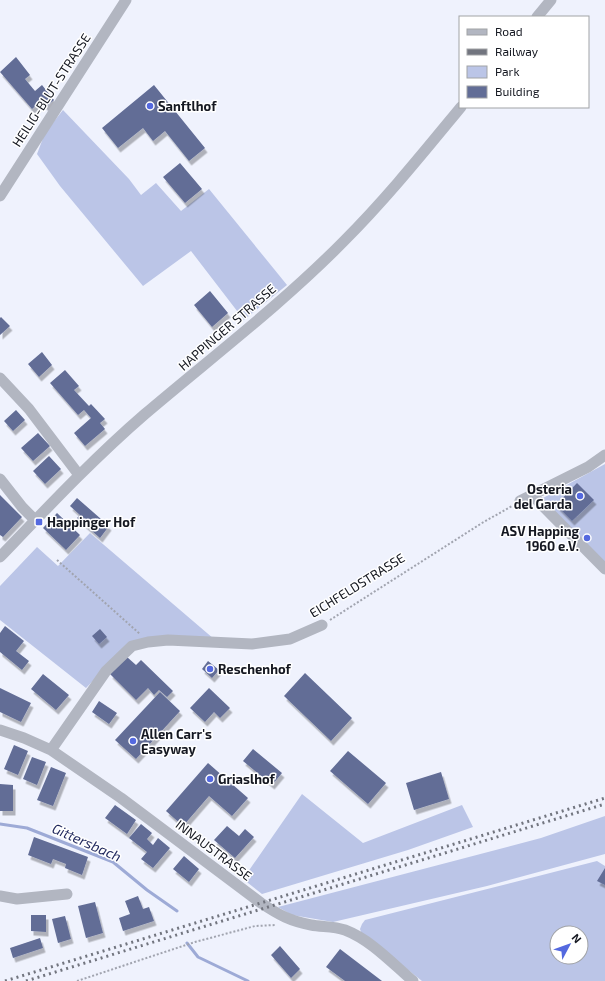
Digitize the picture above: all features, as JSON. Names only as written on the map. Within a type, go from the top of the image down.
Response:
[{"type":"street","name":"HEILIG-BLUT-STRASSE","points":[[0,196],[126,0]]},
{"type":"street","points":[[538,16],[551,0]]},
{"type":"street","name":"HAPPINGER STRASSE","points":[[0,557],[79,475],[145,414],[248,330],[343,243],[382,201],[460,108]]},
{"type":"street","points":[[0,378],[29,408],[79,475]]},
{"type":"street","points":[[520,501],[588,467],[605,455]]},
{"type":"street","points":[[0,479],[22,507],[35,520]]},
{"type":"street","points":[[532,495],[605,569]]},
{"type":"street","name":"EICHFELDSTRASSE","points":[[51,750],[106,671],[132,646],[148,642],[168,640],[252,644],[290,639],[322,625]]},
{"type":"street","name":"INNAUSTRASSE","points":[[0,730],[24,738],[51,750],[121,798],[261,903],[288,919],[313,925],[343,929],[357,935],[413,981]]},
{"type":"street","points":[[0,896],[17,899],[67,894]]},
{"type":"path","name":"EICHFELDSTRASSE","points":[[322,625],[482,523],[520,501]]},
{"type":"path","points":[[57,560],[148,642]]},
{"type":"path","points":[[77,981],[181,946],[255,926],[278,925],[288,919]]},
{"type":"green space","points":[[63,110],[129,179],[141,195],[156,183],[181,211],[209,189],[287,285],[244,320],[191,251],[143,286],[60,186],[37,154],[45,133]]},
{"type":"green space","name":"ASV Happing 1960 e.V.","points":[[605,464],[605,572],[534,503]]},
{"type":"green space","points":[[90,533],[214,639],[129,644],[86,688],[0,620],[0,586],[37,547],[58,566]]},
{"type":"green space","points":[[302,794],[363,843],[462,805],[473,827],[408,850],[262,894],[243,879]]},
{"type":"green space","points":[[605,816],[605,854],[487,886],[333,922],[292,915],[278,907],[541,838]]},
{"type":"green space","points":[[597,861],[605,866],[605,981],[422,981],[361,932],[360,929],[365,920]]},
{"type":"building","points":[[16,57],[30,75],[25,79],[35,91],[42,85],[54,100],[46,107],[41,101],[32,109],[0,72]]},
{"type":"building","name":"Sanftlhof","points":[[154,85],[205,148],[189,161],[165,131],[153,141],[143,128],[118,148],[102,128]]},
{"type":"building","points":[[180,163],[202,189],[185,203],[163,177]]},
{"type":"building","points":[[210,291],[228,313],[212,327],[194,305]]},
{"type":"building","points":[[1,317],[10,326],[0,335],[0,318]]},
{"type":"building","points":[[42,352],[52,365],[39,377],[28,364]]},
{"type":"building","points":[[65,370],[79,386],[74,390],[89,406],[91,404],[105,419],[100,423],[105,429],[85,446],[74,433],[91,418],[84,410],[78,415],[50,383]]},
{"type":"building","points":[[16,410],[25,420],[13,431],[4,421]]},
{"type":"building","points":[[38,433],[50,446],[33,461],[21,448]]},
{"type":"building","points":[[49,456],[61,469],[45,484],[33,471]]},
{"type":"building","points":[[577,483],[594,500],[572,521],[556,505]]},
{"type":"building","points":[[0,495],[22,517],[3,537],[0,535]]},
{"type":"building","points":[[77,498],[109,526],[100,538],[77,518],[80,515],[70,506]]},
{"type":"building","points":[[57,513],[80,535],[66,550],[43,528]]},
{"type":"building","points":[[5,626],[24,641],[16,651],[29,661],[22,670],[0,652],[0,633]]},
{"type":"building","points":[[100,629],[107,637],[99,644],[92,636]]},
{"type":"building","points":[[127,657],[136,665],[141,660],[173,691],[167,697],[159,690],[154,695],[148,688],[136,700],[110,674]]},
{"type":"building","name":"Reschenhof","points":[[208,661],[219,670],[212,678],[202,669]]},
{"type":"building","points":[[305,673],[352,718],[331,741],[284,696]]},
{"type":"building","points":[[43,674],[69,695],[56,710],[31,689]]},
{"type":"building","points":[[0,688],[31,703],[21,722],[0,712]]},
{"type":"building","points":[[209,688],[230,708],[220,718],[214,712],[205,722],[190,708]]},
{"type":"building","points":[[160,692],[180,711],[136,759],[115,740]]},
{"type":"building","points":[[99,701],[117,713],[109,724],[92,712]]},
{"type":"building","points":[[14,745],[28,751],[18,775],[4,769]]},
{"type":"building","points":[[253,749],[282,773],[272,785],[243,761]]},
{"type":"building","points":[[348,751],[386,783],[368,804],[330,771]]},
{"type":"building","points":[[32,757],[46,762],[37,785],[23,779]]},
{"type":"building","name":"Griaslhof","points":[[208,763],[248,798],[232,816],[209,796],[183,826],[166,811]]},
{"type":"building","points":[[51,767],[66,773],[53,806],[37,800]]},
{"type":"building","points":[[441,772],[449,799],[414,810],[406,783]]},
{"type":"building","points":[[0,784],[13,785],[13,811],[0,811]]},
{"type":"building","points":[[115,805],[136,820],[127,834],[105,818]]},
{"type":"building","points":[[141,824],[152,833],[147,839],[153,845],[158,838],[170,848],[153,868],[141,859],[147,852],[129,838]]},
{"type":"building","points":[[227,826],[239,836],[245,829],[254,837],[235,858],[214,840]]},
{"type":"building","points":[[34,837],[88,857],[82,875],[65,868],[66,864],[53,859],[51,864],[28,855]]},
{"type":"building","points":[[184,856],[199,869],[189,882],[173,869]]},
{"type":"building","points":[[605,868],[605,885],[597,881]]},
{"type":"building","points":[[138,896],[143,909],[149,907],[154,921],[123,931],[119,918],[130,914],[125,901]]},
{"type":"building","points":[[95,902],[103,933],[86,938],[78,906]]},
{"type":"building","points":[[31,915],[46,915],[46,932],[31,931]]},
{"type":"building","points":[[65,916],[71,939],[58,943],[52,919]]},
{"type":"building","points":[[40,938],[43,948],[13,958],[10,948]]},
{"type":"building","points":[[280,946],[300,969],[291,978],[271,955]]},
{"type":"building","points":[[340,949],[382,981],[345,981],[326,967]]},
{"type":"waterway","name":"Gittersbach","points":[[0,824],[27,828],[113,862],[147,890],[177,911]]},
{"type":"waterway","name":"Gittersbach","points":[[187,943],[198,957],[248,981]]},
{"type":"railway","points":[[5,981],[605,798]]},
{"type":"railway","points":[[26,981],[605,804]]},
{"type":"place","name":"Sanftlhof","points":[[150,106]]},
{"type":"place","name":"Osteria del Garda","points":[[580,496]]},
{"type":"place","name":"Happinger Hof","points":[[39,522]]},
{"type":"place","name":"ASV Happing 1960 e.V.","points":[[587,538]]},
{"type":"place","name":"Reschenhof","points":[[210,669]]},
{"type":"place","name":"Allen Carr's Easyway","points":[[133,741]]},
{"type":"place","name":"Griaslhof","points":[[210,779]]}]
